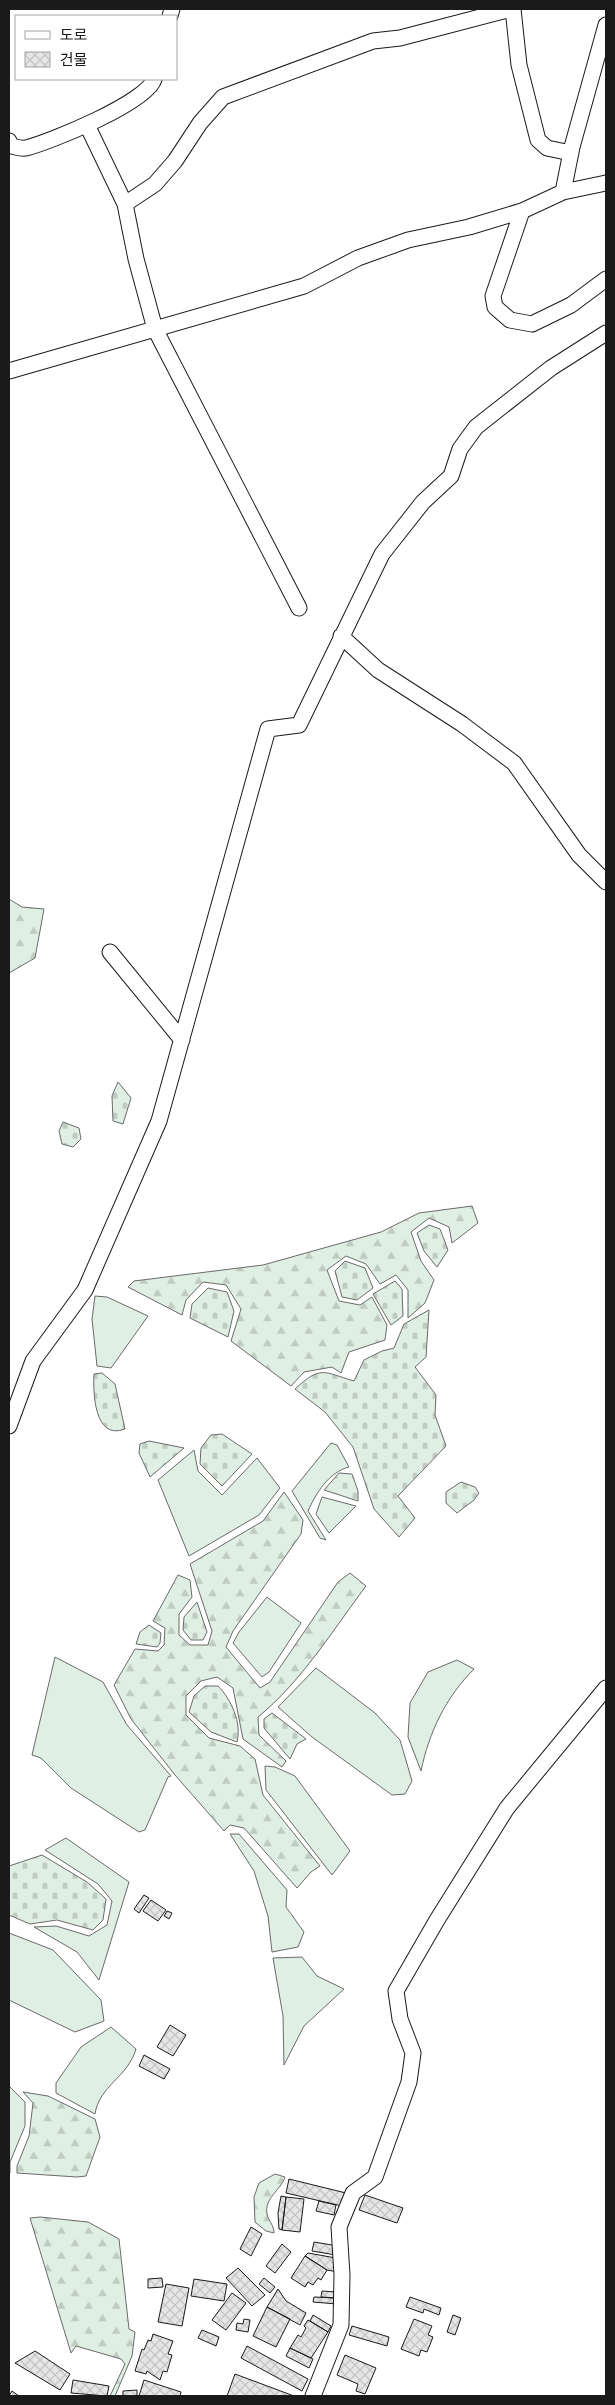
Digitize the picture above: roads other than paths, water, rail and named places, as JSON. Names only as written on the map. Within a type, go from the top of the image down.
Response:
[{"type":"street","points":[[125,204],[155,184],[223,97],[373,41],[400,38],[512,9],[519,65],[538,140],[547,148],[571,153]]},
{"type":"street","points":[[563,192],[571,153],[606,25]]},
{"type":"street","points":[[9,141],[11,146],[24,148],[86,125],[135,100],[153,83],[154,80]]},
{"type":"street","points":[[86,125],[125,204],[136,259],[155,328],[299,608]]},
{"type":"street","points":[[9,371],[304,286],[358,258],[408,240],[468,227],[522,211],[563,192],[606,183]]},
{"type":"street","points":[[522,211],[493,296],[495,307],[510,320],[532,324],[571,305],[606,279]]},
{"type":"street","points":[[9,1426],[33,1361],[85,1290],[159,1121],[268,729],[299,725],[382,554],[422,502],[451,476],[460,449],[476,427],[551,368],[606,333]]},
{"type":"street","points":[[341,636],[378,670],[462,724],[514,763],[580,855],[606,882]]},
{"type":"street","points":[[110,952],[182,1040]]},
{"type":"street","points":[[314,2396],[341,2325],[342,2274],[339,2227],[353,2193],[375,2177],[409,2082],[413,2053],[400,2019],[396,1991],[437,1920],[508,1808],[606,1688]]}]
